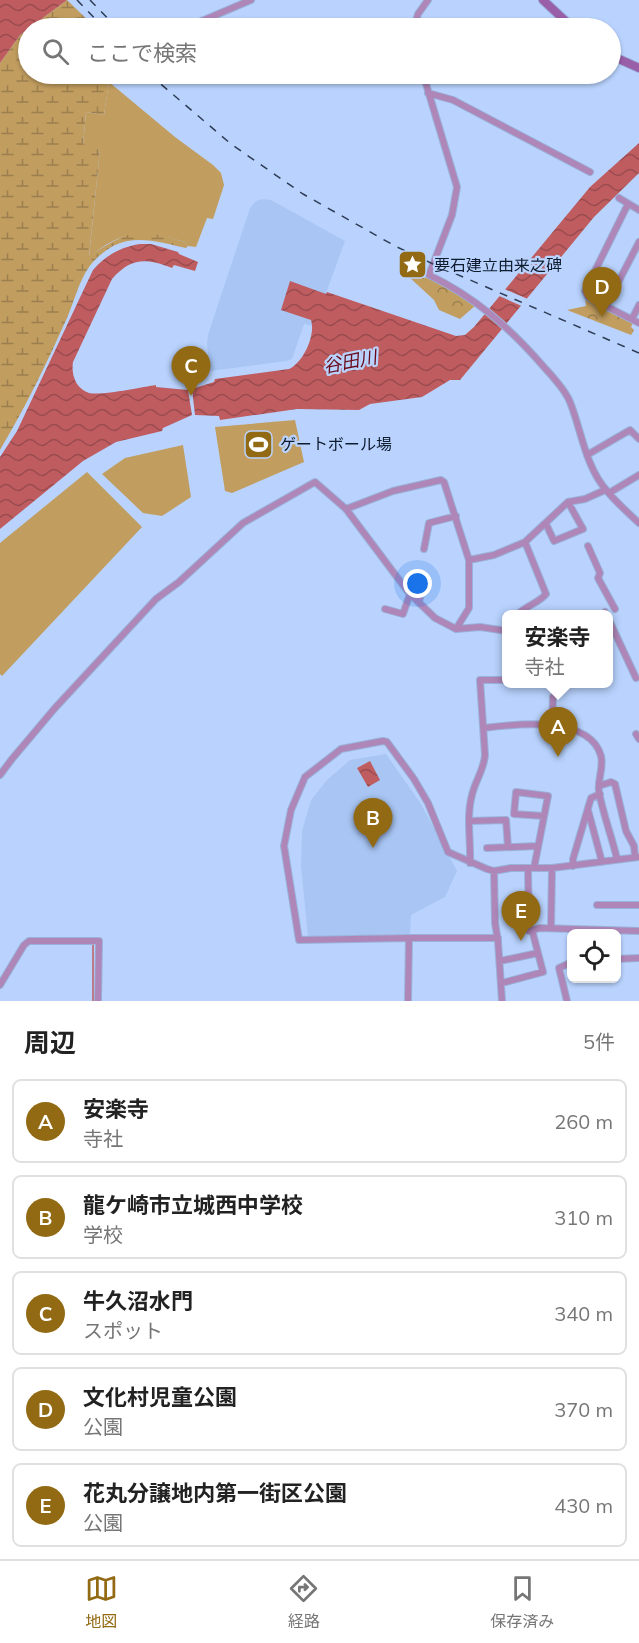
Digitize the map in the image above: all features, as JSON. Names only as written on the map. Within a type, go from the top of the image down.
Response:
[{"type":"main road","points":[[543,0],[562,18]]},
{"type":"main road","points":[[621,60],[639,68]]},
{"type":"street","points":[[211,18],[251,0]]},
{"type":"street","points":[[417,18],[428,0]]},
{"type":"street","points":[[426,84],[457,187],[456,203],[429,275],[471,298],[525,345],[570,401],[587,455],[607,491],[639,523]]},
{"type":"street","points":[[428,93],[453,100],[590,172]]},
{"type":"street","points":[[619,198],[639,210]]},
{"type":"street","points":[[628,204],[585,291],[588,297],[639,323]]},
{"type":"street","points":[[606,306],[639,242]]},
{"type":"street","points":[[632,319],[639,305]]},
{"type":"street","points":[[587,455],[630,430],[639,439]]},
{"type":"street","points":[[469,560],[494,555],[525,542],[568,502],[607,491],[639,475]]},
{"type":"street","points":[[346,509],[393,491],[441,480],[444,482],[469,560],[469,608],[456,628]]},
{"type":"street","points":[[0,775],[55,708],[156,599],[179,582],[243,523],[315,482],[346,509],[410,594],[435,618],[456,628],[502,629]]},
{"type":"street","points":[[546,524],[554,541],[583,529],[568,502]]},
{"type":"street","points":[[424,549],[429,523],[456,516]]},
{"type":"street","points":[[524,610],[546,594],[525,542]]},
{"type":"street","points":[[588,546],[600,573],[598,578],[615,609]]},
{"type":"street","points":[[419,602],[425,578]]},
{"type":"street","points":[[385,609],[403,614],[410,594]]},
{"type":"street","points":[[613,629],[636,678]]},
{"type":"street","points":[[470,863],[469,821],[472,795],[484,767],[480,680],[502,680]]},
{"type":"street","points":[[552,724],[553,697]]},
{"type":"street","points":[[484,728],[552,724],[581,734],[596,745],[602,763],[600,794],[617,859]]},
{"type":"street","points":[[498,938],[299,940],[284,846],[291,810],[305,777],[343,748],[385,741],[414,779],[428,803],[448,852],[494,871],[511,868],[573,866],[637,857],[626,831],[615,784],[611,782],[599,786]]},
{"type":"street","points":[[544,816],[514,814],[516,792],[548,796],[544,816],[538,846],[531,868],[527,924],[529,931],[540,928],[639,931]]},
{"type":"street","points":[[573,866],[573,859],[592,796],[600,794]]},
{"type":"street","points":[[588,809],[602,862]]},
{"type":"street","points":[[469,821],[506,820],[508,847]]},
{"type":"street","points":[[487,848],[538,846]]},
{"type":"street","points":[[551,928],[552,868]]},
{"type":"street","points":[[494,871],[495,923],[502,1001]]},
{"type":"street","points":[[597,905],[639,905]]},
{"type":"street","points":[[501,983],[543,972],[532,930]]},
{"type":"street","points":[[408,1001],[410,938]]},
{"type":"street","points":[[0,985],[24,945],[29,941],[99,941],[98,1001]]},
{"type":"street","points":[[500,962],[538,953]]},
{"type":"street","points":[[621,959],[639,958]]},
{"type":"street","points":[[567,964],[559,968],[567,1001]]},
{"type":"shaded area","points":[[271,200],[345,241],[314,326],[304,324],[292,359],[210,371],[208,335],[250,208],[256,201]]},
{"type":"shaded area","points":[[386,754],[421,804],[457,871],[445,897],[411,915],[410,934],[308,937],[301,866],[302,831],[311,800],[327,780],[350,760]]},
{"type":"green space","points":[[67,0],[86,18],[43,18]]},
{"type":"green space","points":[[18,38],[18,84],[109,84],[104,115],[86,112],[83,144],[100,150],[89,256],[115,240],[134,234],[155,234],[185,242],[188,246],[186,248],[140,240],[122,242],[94,261],[82,279],[67,318],[35,385],[0,450],[0,63]]},
{"type":"green space","points":[[109,84],[111,84],[221,173],[224,185],[213,219],[207,218],[196,247],[157,235],[134,234],[113,241],[89,257],[100,150],[83,145],[86,112],[104,115]]},
{"type":"green space","points":[[409,277],[429,278],[476,305],[460,319],[439,310],[434,300]]},
{"type":"green space","points":[[585,298],[633,323],[631,327],[634,330],[631,335],[567,310],[586,306]]},
{"type":"green space","name":"ゲートボール場","points":[[295,420],[304,462],[232,493],[225,491],[215,427]]},
{"type":"green space","points":[[183,445],[191,497],[162,516],[143,513],[102,474],[125,458]]},
{"type":"green space","points":[[87,472],[142,527],[2,676],[0,674],[0,543]]},
{"type":"water","points":[[0,0],[67,0],[43,18],[18,18],[18,38],[0,63]]},
{"type":"water","name":"谷田川","points":[[639,143],[639,173],[594,217],[460,380],[450,380],[422,397],[370,404],[359,410],[297,409],[220,420],[219,416],[195,415],[192,389],[214,382],[215,379],[289,369],[299,361],[310,341],[312,326],[311,320],[281,310],[290,281],[456,336],[465,335],[590,187]]},
{"type":"water","points":[[140,244],[151,244],[178,252],[198,262],[195,271],[147,261],[133,263],[119,272],[112,279],[73,362],[74,376],[84,391],[95,394],[156,385],[156,387],[188,390],[192,415],[163,428],[162,431],[116,442],[83,461],[0,529],[0,457],[17,431],[93,270],[114,252]]},
{"type":"water","points":[[370,761],[380,780],[368,787],[357,768]]},
{"type":"pier","points":[[502,288],[530,300],[524,307],[497,295]]},
{"type":"waterway","points":[[93,944],[93,1001]]},
{"type":"railway","points":[[77,0],[94,18]]},
{"type":"railway","points":[[90,0],[107,18]]},
{"type":"railway","points":[[161,84],[231,144],[303,194],[395,246],[639,353]]},
{"type":"place","name":"要石建立由来之碑","points":[[413,265]]},
{"type":"place","name":"文化村児童公園","points":[[602,317]]},
{"type":"place","name":"牛久沼水門","points":[[191,396]]},
{"type":"place","name":"ゲートボール場","points":[[259,444]]},
{"type":"place","name":"安楽寺","points":[[558,757]]},
{"type":"place","name":"龍ケ崎市立城西中学校","points":[[373,848]]},
{"type":"place","name":"花丸分譲地内第一街区公園","points":[[521,941]]}]
